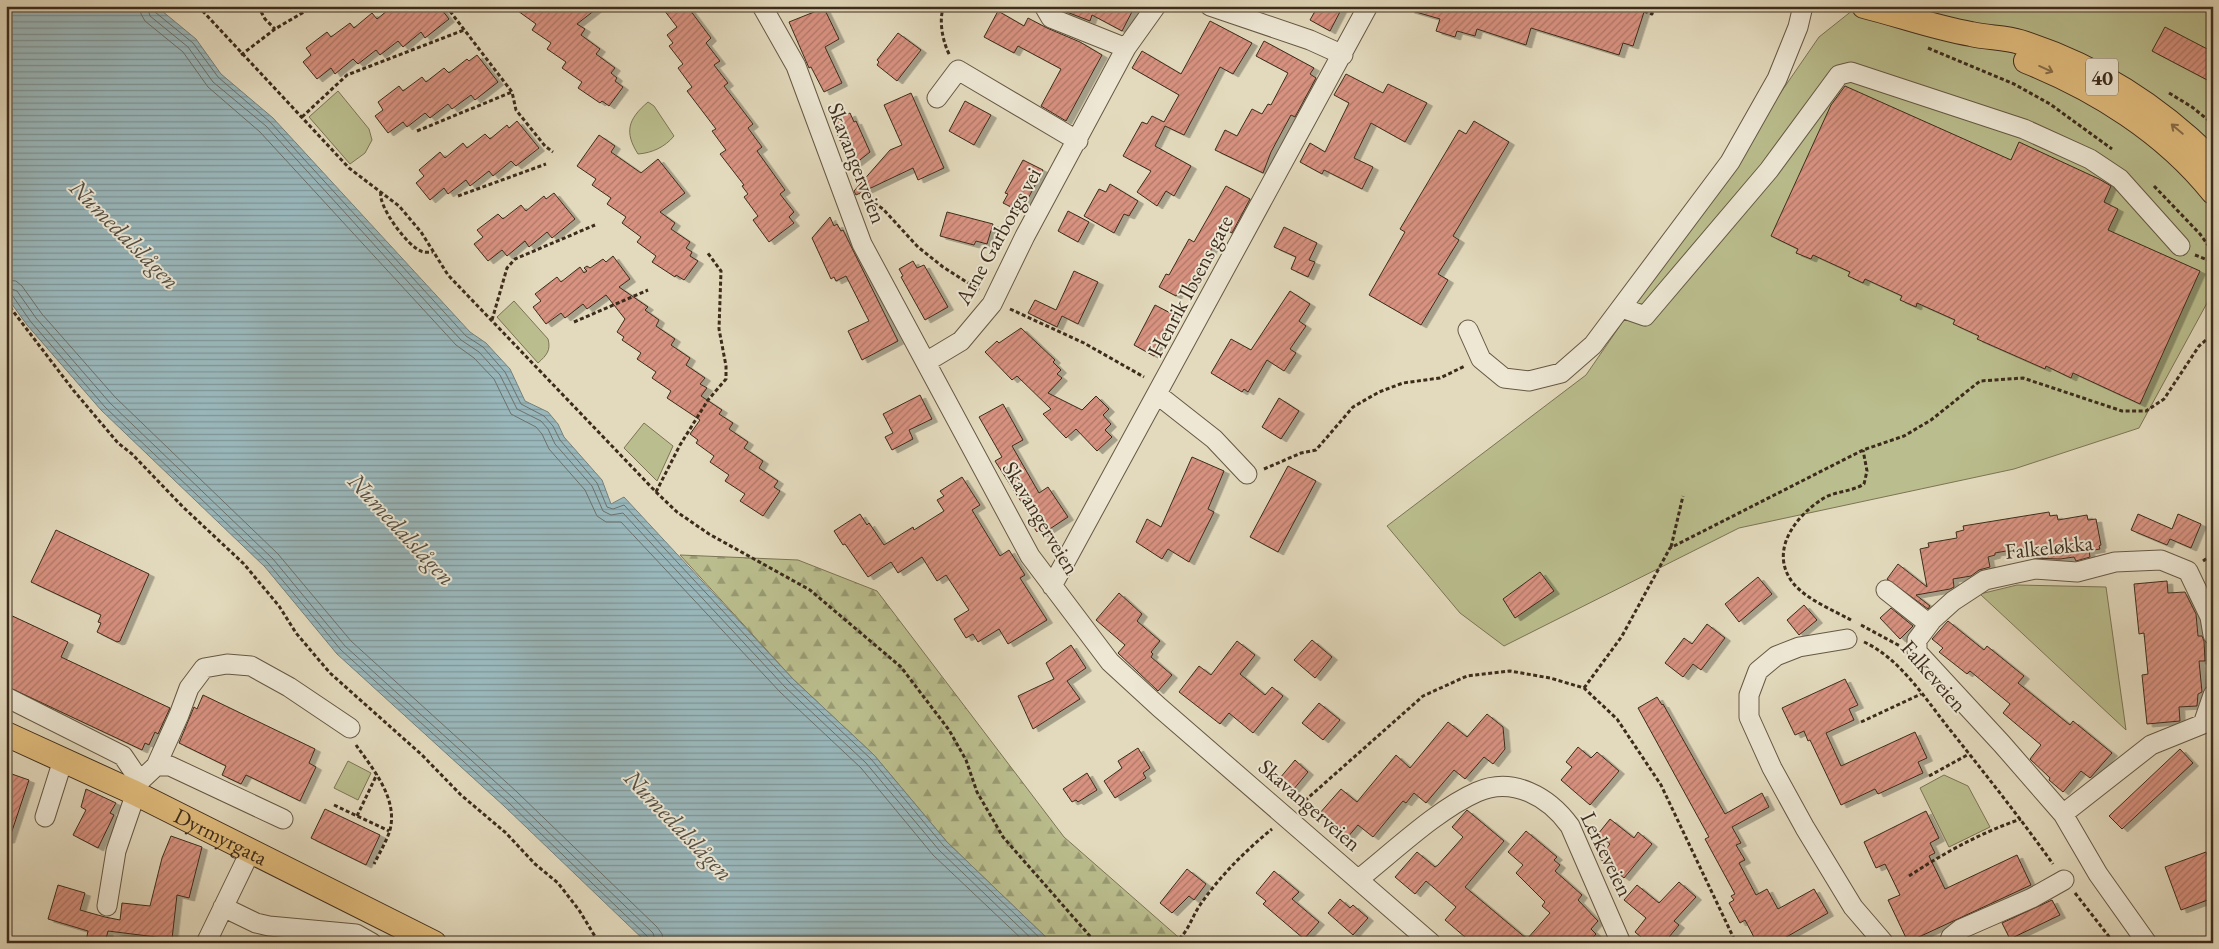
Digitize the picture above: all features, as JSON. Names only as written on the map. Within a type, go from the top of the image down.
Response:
[{"type":"main road","name":"40","points":[[1864,6],[1970,34],[2018,41],[2068,60],[2120,87],[2165,119],[2213,162]]},
{"type":"main road","name":"40","points":[[1970,34],[2074,82],[2125,113],[2212,188]]},
{"type":"main road","name":"Dyrmyrgata","points":[[6,734],[63,760],[138,787],[251,850],[434,943]]},
{"type":"street","name":"Skavangerveien","points":[[762,6],[796,66],[862,244],[1030,556],[1110,662],[1159,707],[1288,816],[1431,943]]},
{"type":"street","points":[[1044,6],[1051,18],[1126,48]]},
{"type":"street","name":"Arne Garborgs vei","points":[[926,362],[961,341],[994,300],[1126,48],[1156,6]]},
{"type":"street","points":[[1210,6],[1310,40],[1344,55]]},
{"type":"street","name":"Henrik Ibsens gate","points":[[1052,586],[1344,55],[1368,6]]},
{"type":"street","points":[[1468,330],[1481,359],[1504,378],[1529,381],[1562,373],[1594,345],[1730,162],[1777,79],[1798,27],[1802,6]]},
{"type":"street","points":[[937,98],[958,70],[1078,141]]},
{"type":"street","points":[[1622,308],[1645,316],[1758,184],[1839,75],[1851,72],[2024,128],[2090,159],[2120,179],[2180,246]]},
{"type":"street","points":[[1160,392],[1214,439],[1247,474]]},
{"type":"street","name":"Falkeløkka","points":[[1917,652],[1917,640],[1929,624],[1953,601],[1985,580],[2035,569],[2077,572],[2115,562],[2161,560],[2188,571],[2210,616],[2213,635]]},
{"type":"street","points":[[1886,590],[1929,624]]},
{"type":"street","points":[[1847,638],[1799,647],[1776,656],[1758,671],[1749,695],[1749,717],[1772,768],[1805,828],[1853,907],[1884,943]]},
{"type":"street","points":[[1917,652],[2002,744],[2063,814],[2098,874],[2147,943]]},
{"type":"street","points":[[108,906],[116,852],[138,787],[156,766],[179,716],[189,688],[204,668],[227,664],[251,666],[289,688],[350,728]]},
{"type":"street","points":[[2063,814],[2151,745],[2203,724],[2213,695]]},
{"type":"street","points":[[6,697],[123,756],[138,787]]},
{"type":"street","points":[[45,817],[63,760]]},
{"type":"street","points":[[156,766],[170,766],[283,819]]},
{"type":"street","name":"Lerkeveien","points":[[1359,879],[1440,814],[1478,791],[1501,787],[1528,790],[1560,812],[1570,826],[1621,943]]},
{"type":"street","points":[[206,943],[251,850]]},
{"type":"street","points":[[1949,943],[1951,937],[1961,929],[2032,898],[2064,880]]},
{"type":"street","points":[[223,907],[256,923],[269,926],[356,934],[372,943]]},
{"type":"path","points":[[198,6],[349,168],[399,206],[420,232],[448,275],[656,492],[678,512],[709,534],[810,590],[901,667],[949,730],[966,760],[977,792],[992,822],[1012,848],[1096,943]]},
{"type":"path","points":[[258,6],[265,19],[276,29]]},
{"type":"path","points":[[242,55],[276,29],[314,6]]},
{"type":"path","points":[[446,6],[512,92],[516,110],[545,146],[553,152]]},
{"type":"path","points":[[944,6],[943,38],[945,47],[958,70]]},
{"type":"path","points":[[1644,11],[1652,14],[1654,6]]},
{"type":"path","points":[[302,117],[347,76],[464,30]]},
{"type":"path","points":[[417,131],[512,92]]},
{"type":"path","points":[[458,196],[546,164]]},
{"type":"path","points":[[381,192],[379,198],[382,205],[408,241],[422,252],[433,252]]},
{"type":"path","points":[[844,199],[877,205],[918,247],[943,267],[1014,312],[1084,343],[1134,370],[1160,392]]},
{"type":"path","points":[[492,320],[508,268],[514,260],[595,225]]},
{"type":"path","points":[[656,492],[680,445],[708,400],[726,379],[726,366],[719,329],[721,271],[707,252]]},
{"type":"path","points":[[574,322],[648,290]]},
{"type":"path","points":[[6,302],[74,391],[118,443],[132,454],[183,507],[244,564],[284,612],[296,632],[325,668],[422,755],[460,795],[506,833],[535,864],[558,883],[579,910],[599,943]]},
{"type":"path","points":[[1670,548],[1862,450],[1904,436],[1931,420],[1980,382],[2023,378],[2122,411],[2146,411],[2164,399],[2199,346],[2213,334]]},
{"type":"path","points":[[1247,474],[1273,467],[1283,459],[1316,450],[1353,407],[1379,392],[1403,383],[1440,378],[1481,359]]},
{"type":"path","points":[[1862,450],[1867,471],[1864,484],[1854,490],[1826,497],[1795,523],[1786,538],[1783,552],[1786,570],[1793,583],[1804,593],[1896,644],[1917,652]]},
{"type":"path","points":[[1584,688],[1622,636],[1670,548],[1683,496]]},
{"type":"path","name":"Falkeveien","points":[[1847,638],[1860,640],[1879,649],[1894,663],[2021,819],[2064,880],[2114,943]]},
{"type":"path","points":[[1183,943],[1183,938],[1199,906],[1243,852],[1288,816],[1423,696],[1467,676],[1510,671],[1550,678],[1584,688],[1617,719],[1661,785],[1736,943]]},
{"type":"path","points":[[1861,722],[1921,694]]},
{"type":"path","points":[[350,728],[354,743],[377,774],[386,792],[391,813],[390,831],[374,864]]},
{"type":"path","points":[[1929,776],[1969,754]]},
{"type":"path","points":[[357,816],[377,774]]},
{"type":"path","points":[[334,805],[390,831]]},
{"type":"path","points":[[1909,876],[1991,829],[2021,819]]},
{"type":"path","points":[[1174,943],[1183,938]]},
{"type":"path","points":[[463,943],[467,941],[471,943]]},
{"type":"green space","points":[[1858,6],[2213,6],[2213,292],[2139,428],[2014,469],[1739,528],[1504,646],[1460,613],[1387,526],[1586,375],[1819,37]]},
{"type":"green space","points":[[338,91],[369,129],[372,140],[365,153],[350,164],[309,117]]},
{"type":"green space","points":[[648,102],[654,106],[674,136],[658,149],[638,154],[631,139],[630,126],[636,114]]},
{"type":"green space","points":[[514,301],[548,339],[548,352],[538,363],[497,317]]},
{"type":"green space","points":[[644,423],[673,446],[657,481],[624,448]]},
{"type":"green space","points":[[680,555],[798,560],[877,591],[1064,837],[1185,943],[1052,943],[947,842],[874,755],[793,679]]},
{"type":"green space","points":[[2017,585],[2106,587],[2126,730],[1980,594]]},
{"type":"green space","points":[[348,761],[371,773],[358,800],[334,788]]},
{"type":"green space","points":[[1944,775],[1968,786],[1990,827],[1949,847],[1920,788]]},
{"type":"water","name":"Numedalslågen","points":[[6,6],[156,6],[196,39],[221,74],[273,118],[470,332],[486,343],[510,369],[525,401],[548,412],[558,424],[564,437],[602,480],[611,504],[624,497],[793,679],[874,755],[947,842],[1052,943],[647,943],[504,806],[337,654],[265,567],[101,410],[27,325],[6,296]]},
{"type":"building","points":[[393,6],[439,6],[449,19],[425,38],[421,32],[403,47],[398,41],[380,55],[376,50],[358,64],[353,59],[335,74],[331,68],[317,79],[303,62],[311,55],[306,48],[327,32],[331,37],[350,23],[354,28],[372,13],[377,19]]},
{"type":"building","points":[[511,6],[600,6],[577,24],[585,29],[581,35],[600,49],[596,54],[615,68],[611,73],[617,78],[615,81],[623,87],[609,106],[602,101],[600,103],[578,88],[582,82],[562,68],[566,62],[547,49],[551,43],[532,30],[536,24]]},
{"type":"building","points":[[661,6],[687,6],[711,38],[706,43],[720,61],[714,65],[728,83],[724,86],[753,124],[748,128],[762,147],[757,151],[785,190],[780,194],[794,212],[789,217],[794,223],[769,242],[753,220],[758,216],[744,197],[748,194],[742,186],[744,185],[720,154],[726,150],[712,131],[716,129],[687,91],[692,87],[678,68],[683,64],[669,46],[673,43],[667,35],[677,27]]},
{"type":"building","points":[[1058,6],[1135,6],[1122,31],[1092,15],[1090,21],[1059,9]]},
{"type":"building","points":[[1318,6],[1343,6],[1330,31],[1310,20]]},
{"type":"building","points":[[1410,6],[1646,6],[1633,46],[1623,43],[1619,55],[1531,28],[1526,45],[1477,29],[1475,36],[1457,31],[1455,37],[1436,31],[1440,19],[1409,10]]},
{"type":"building","points":[[824,8],[839,39],[825,47],[842,83],[824,92],[811,67],[809,68],[789,22]]},
{"type":"building","points":[[998,11],[1024,26],[1028,18],[1080,42],[1102,55],[1066,121],[1041,106],[1061,69],[1018,46],[1014,53],[984,37]]},
{"type":"building","points":[[1210,21],[1252,43],[1233,74],[1220,67],[1184,135],[1165,126],[1155,146],[1191,166],[1174,196],[1166,191],[1157,206],[1137,192],[1151,171],[1123,156],[1142,122],[1147,124],[1152,116],[1164,122],[1179,95],[1132,68],[1142,51],[1181,74]]},
{"type":"building","points":[[2165,27],[2213,52],[2213,83],[2152,51]]},
{"type":"building","points":[[898,33],[921,50],[897,81],[877,65],[879,62],[877,60]]},
{"type":"building","points":[[1264,41],[1314,68],[1310,74],[1316,78],[1295,117],[1291,115],[1271,152],[1263,173],[1215,150],[1225,130],[1237,136],[1252,109],[1262,114],[1268,104],[1271,105],[1288,73],[1256,56]]},
{"type":"building","points":[[477,55],[498,82],[475,100],[471,95],[452,109],[448,104],[430,118],[425,113],[407,127],[403,122],[388,133],[375,116],[383,110],[378,102],[399,86],[403,91],[422,77],[426,82],[444,68],[449,73],[467,59],[469,61]]},
{"type":"building","points":[[1346,74],[1383,93],[1388,84],[1427,103],[1405,142],[1371,123],[1354,158],[1373,167],[1362,189],[1324,170],[1322,174],[1300,162],[1310,143],[1325,152],[1349,103],[1334,95]]},
{"type":"building","points":[[1845,86],[2011,160],[2019,142],[2099,179],[2111,186],[2104,202],[2118,209],[2108,230],[2200,271],[2140,404],[2073,373],[2071,378],[2046,366],[2045,369],[1977,339],[1979,336],[1953,324],[1955,320],[1917,303],[1916,307],[1900,300],[1902,296],[1865,279],[1863,283],[1848,276],[1850,272],[1813,255],[1811,259],[1796,253],[1798,249],[1771,236],[1831,105]]},
{"type":"building","points":[[911,93],[944,168],[918,180],[913,168],[856,195],[854,191],[890,150],[902,145],[884,105]]},
{"type":"building","points":[[965,101],[991,115],[974,145],[949,131]]},
{"type":"building","points":[[850,113],[854,122],[856,121],[870,152],[851,167],[832,121]]},
{"type":"building","points":[[517,121],[539,148],[516,166],[511,161],[493,176],[489,171],[470,186],[466,180],[448,194],[444,188],[430,200],[416,183],[424,176],[419,170],[440,152],[445,158],[463,143],[467,148],[485,134],[490,139],[507,125],[509,128]]},
{"type":"building","points":[[1474,121],[1509,142],[1453,236],[1459,240],[1438,274],[1448,280],[1421,325],[1369,295],[1405,232],[1400,229],[1459,130],[1466,134]]},
{"type":"building","points":[[599,135],[615,146],[611,152],[641,173],[658,159],[685,193],[660,212],[675,223],[671,229],[690,242],[686,248],[692,252],[690,256],[698,261],[684,280],[676,275],[675,277],[652,262],[656,256],[637,242],[641,237],[622,223],[626,217],[607,204],[611,198],[592,185],[596,179],[577,166]]},
{"type":"building","points":[[1023,160],[1043,170],[1021,212],[1003,203],[1008,194],[1005,193]]},
{"type":"building","points":[[1110,184],[1138,201],[1129,216],[1124,214],[1114,233],[1084,216],[1099,189],[1106,192]]},
{"type":"building","points":[[1226,186],[1250,199],[1232,233],[1223,228],[1190,288],[1182,284],[1176,296],[1159,287],[1166,274],[1169,275],[1189,239],[1194,242]]},
{"type":"building","points":[[554,193],[575,219],[552,238],[547,232],[529,247],[525,241],[507,256],[502,250],[488,261],[474,244],[483,237],[477,230],[498,214],[503,219],[521,205],[526,211],[544,196],[546,199]]},
{"type":"building","points":[[1068,211],[1089,222],[1078,242],[1058,231]]},
{"type":"building","points":[[947,212],[993,224],[987,244],[976,241],[974,245],[940,236]]},
{"type":"building","points":[[830,217],[834,226],[837,224],[841,231],[843,230],[898,341],[862,360],[848,331],[869,321],[846,276],[836,281],[834,277],[831,279],[812,238]]},
{"type":"building","points":[[1284,227],[1317,243],[1309,260],[1315,262],[1308,277],[1291,269],[1296,257],[1274,247]]},
{"type":"building","points":[[613,256],[630,279],[619,287],[648,307],[645,310],[659,320],[656,326],[675,339],[671,345],[690,358],[686,365],[705,378],[700,384],[707,388],[701,396],[722,410],[719,414],[733,423],[729,429],[748,442],[744,448],[763,461],[759,468],[778,481],[774,487],[780,491],[763,516],[740,501],[745,494],[725,481],[729,475],[710,462],[714,456],[696,443],[698,440],[690,434],[700,420],[667,398],[671,391],[652,378],[656,372],[637,359],[641,353],[622,340],[624,337],[617,332],[625,319],[606,295],[587,309],[583,304],[565,318],[561,313],[546,324],[533,307],[541,301],[535,294],[557,277],[561,282],[580,267],[584,273],[587,271],[584,268],[587,266],[590,268],[603,259],[606,262]]},
{"type":"building","points":[[913,261],[917,268],[924,265],[948,307],[925,320],[901,277],[903,276],[899,269]]},
{"type":"building","points":[[1074,271],[1098,282],[1078,324],[1062,316],[1057,327],[1028,313],[1035,300],[1056,310]]},
{"type":"building","points":[[1290,291],[1310,304],[1299,321],[1306,326],[1290,349],[1296,353],[1284,371],[1267,360],[1248,392],[1244,389],[1242,392],[1211,373],[1231,339],[1251,350]]},
{"type":"building","points":[[1155,305],[1176,316],[1154,356],[1134,345]]},
{"type":"building","points":[[1021,328],[1055,360],[1053,362],[1061,370],[1057,374],[1062,378],[1048,393],[1082,410],[1096,396],[1109,409],[1103,415],[1111,424],[1105,430],[1112,437],[1097,451],[1076,429],[1066,438],[1043,414],[1051,409],[1017,376],[1012,380],[985,352],[997,341],[999,343]]},
{"type":"building","points":[[920,395],[932,419],[909,430],[913,439],[892,450],[885,437],[893,433],[883,414]]},
{"type":"building","points":[[1279,398],[1299,411],[1281,439],[1262,427]]},
{"type":"building","points":[[1003,404],[1023,440],[1012,446],[1039,493],[1048,487],[1068,517],[1042,534],[1039,530],[1037,532],[1028,519],[1031,517],[995,461],[1002,457],[979,417]]},
{"type":"building","points":[[1192,457],[1224,471],[1208,509],[1214,512],[1189,562],[1168,549],[1162,559],[1136,542],[1147,519],[1161,527]]},
{"type":"building","points":[[1288,466],[1316,481],[1278,552],[1250,537]]},
{"type":"building","points":[[962,477],[980,505],[972,510],[1000,556],[1009,550],[1025,575],[1020,578],[1047,620],[1008,644],[999,629],[978,642],[973,634],[966,638],[954,619],[969,610],[946,575],[937,581],[922,557],[898,573],[891,562],[868,577],[834,531],[860,514],[867,525],[869,523],[884,545],[913,527],[914,530],[944,511],[937,500],[944,496],[940,491]]},
{"type":"building","points":[[2049,512],[2050,516],[2057,515],[2058,520],[2087,515],[2088,520],[2096,519],[2101,545],[2099,546],[2100,549],[2089,551],[2090,557],[2076,561],[2074,557],[2060,559],[2033,558],[2032,549],[2029,550],[2028,547],[1995,553],[1995,555],[1988,557],[1990,567],[1979,570],[1971,576],[1953,579],[1954,587],[1916,595],[1930,606],[1928,609],[1887,579],[1898,564],[1927,587],[1920,549],[1929,547],[1928,543],[1957,538],[1956,532],[1964,530],[1963,526]]},
{"type":"building","points":[[2138,514],[2172,529],[2178,514],[2201,524],[2191,548],[2170,539],[2167,545],[2131,530]]},
{"type":"building","points":[[56,530],[149,574],[120,641],[117,642],[97,632],[101,623],[98,622],[101,615],[31,582]]},
{"type":"building","points":[[1540,572],[1554,591],[1515,618],[1503,599]]},
{"type":"building","points":[[1758,577],[1772,594],[1739,622],[1725,604]]},
{"type":"building","points":[[2167,581],[2168,593],[2185,592],[2196,614],[2198,636],[2202,636],[2204,641],[2205,661],[2199,661],[2202,692],[2198,694],[2197,706],[2179,707],[2180,721],[2147,724],[2142,675],[2148,674],[2144,633],[2139,634],[2134,584]]},
{"type":"building","points":[[1119,593],[1142,614],[1137,621],[1160,641],[1151,652],[1153,654],[1151,657],[1172,675],[1158,691],[1118,653],[1125,645],[1096,620]]},
{"type":"building","points":[[1804,605],[1817,620],[1799,635],[1787,620]]},
{"type":"building","points":[[1891,608],[1913,626],[1900,639],[1880,618]]},
{"type":"building","points":[[6,613],[68,642],[61,657],[170,708],[158,734],[155,732],[149,745],[145,743],[142,750],[6,686]]},
{"type":"building","points":[[1948,621],[1984,650],[1987,646],[2024,676],[2018,683],[2070,725],[2073,721],[2112,753],[2090,778],[2081,771],[2063,792],[2030,759],[2041,745],[2003,713],[2010,704],[1970,671],[1967,674],[1939,652],[1943,648],[1932,639]]},
{"type":"building","points":[[1707,624],[1725,638],[1701,670],[1693,664],[1683,677],[1665,663],[1684,638],[1692,644]]},
{"type":"building","points":[[1312,640],[1332,657],[1315,678],[1294,660]]},
{"type":"building","points":[[1237,641],[1255,655],[1240,674],[1265,695],[1272,687],[1283,696],[1253,733],[1229,713],[1220,724],[1179,692],[1199,666],[1211,675]]},
{"type":"building","points":[[1071,645],[1086,668],[1067,681],[1080,699],[1033,729],[1018,696],[1054,679],[1046,663]]},
{"type":"building","points":[[1845,679],[1858,705],[1849,709],[1854,720],[1826,733],[1841,766],[1915,732],[1927,758],[1918,762],[1923,773],[1878,794],[1875,789],[1841,805],[1810,740],[1808,741],[1804,731],[1795,735],[1782,708]]},
{"type":"building","points":[[203,695],[315,749],[309,763],[316,767],[300,801],[246,775],[241,784],[222,775],[226,766],[179,743],[194,707],[197,709]]},
{"type":"building","points":[[1657,697],[1663,704],[1725,814],[1762,793],[1769,807],[1732,827],[1741,843],[1736,845],[1745,860],[1739,863],[1756,895],[1767,889],[1778,909],[1814,889],[1828,913],[1776,943],[1757,943],[1745,920],[1740,923],[1729,903],[1734,900],[1731,896],[1735,894],[1705,839],[1709,837],[1638,708]]},
{"type":"building","points":[[1319,703],[1340,720],[1323,740],[1302,723]]},
{"type":"building","points":[[1487,714],[1503,727],[1505,749],[1493,764],[1484,757],[1465,779],[1454,770],[1426,803],[1414,793],[1406,803],[1403,801],[1373,837],[1358,825],[1347,838],[1319,814],[1341,789],[1357,802],[1396,755],[1410,768],[1448,722],[1467,737]]},
{"type":"building","points":[[1578,747],[1591,758],[1597,752],[1619,771],[1590,805],[1561,780],[1572,767],[1566,762]]},
{"type":"building","points":[[1138,748],[1150,768],[1143,773],[1146,778],[1115,798],[1104,781],[1122,768],[1118,761]]},
{"type":"building","points":[[2180,749],[2193,763],[2122,829],[2109,816]]},
{"type":"building","points":[[1295,760],[1308,772],[1293,790],[1280,778]]},
{"type":"building","points":[[6,772],[29,780],[9,840],[6,840]]},
{"type":"building","points":[[1087,773],[1097,790],[1078,802],[1076,800],[1072,802],[1063,789]]},
{"type":"building","points":[[86,789],[116,803],[110,813],[114,815],[98,848],[73,835],[86,810],[81,807]]},
{"type":"building","points":[[325,809],[380,835],[366,865],[311,838]]},
{"type":"building","points":[[1467,810],[1504,841],[1465,887],[1527,939],[1550,913],[1542,906],[1545,902],[1516,873],[1523,865],[1508,852],[1526,831],[1557,857],[1554,860],[1560,865],[1555,871],[1582,895],[1578,900],[1598,921],[1591,929],[1596,934],[1588,943],[1472,943],[1445,920],[1456,907],[1426,881],[1415,894],[1395,877],[1417,852],[1435,867],[1438,865],[1463,837],[1452,827]]},
{"type":"building","points":[[1926,811],[1939,838],[1930,843],[1935,853],[1929,856],[1945,889],[2017,855],[2031,885],[1908,942],[1888,900],[1900,895],[1885,864],[1876,868],[1864,842]]},
{"type":"building","points":[[1610,819],[1634,838],[1638,832],[1652,844],[1624,878],[1599,858],[1610,844],[1598,834]]},
{"type":"building","points":[[171,836],[202,847],[189,898],[177,895],[172,939],[108,931],[105,943],[95,943],[86,941],[88,931],[48,919],[58,885],[85,893],[80,910],[105,917],[120,920],[122,903],[150,906],[162,858]]},
{"type":"building","points":[[2206,852],[2213,871],[2213,898],[2181,910],[2165,867]]},
{"type":"building","points":[[1187,869],[1206,884],[1194,900],[1189,896],[1172,913],[1160,903]]},
{"type":"building","points":[[1274,871],[1299,892],[1292,899],[1319,922],[1304,939],[1263,904],[1266,901],[1256,893]]},
{"type":"building","points":[[1679,882],[1696,897],[1674,921],[1679,925],[1664,943],[1648,943],[1635,932],[1646,918],[1624,900],[1637,885],[1659,903]]},
{"type":"building","points":[[1340,899],[1350,908],[1353,905],[1368,918],[1353,935],[1328,913]]},
{"type":"building","points":[[2052,900],[2060,915],[2010,939],[2002,923]]}]
